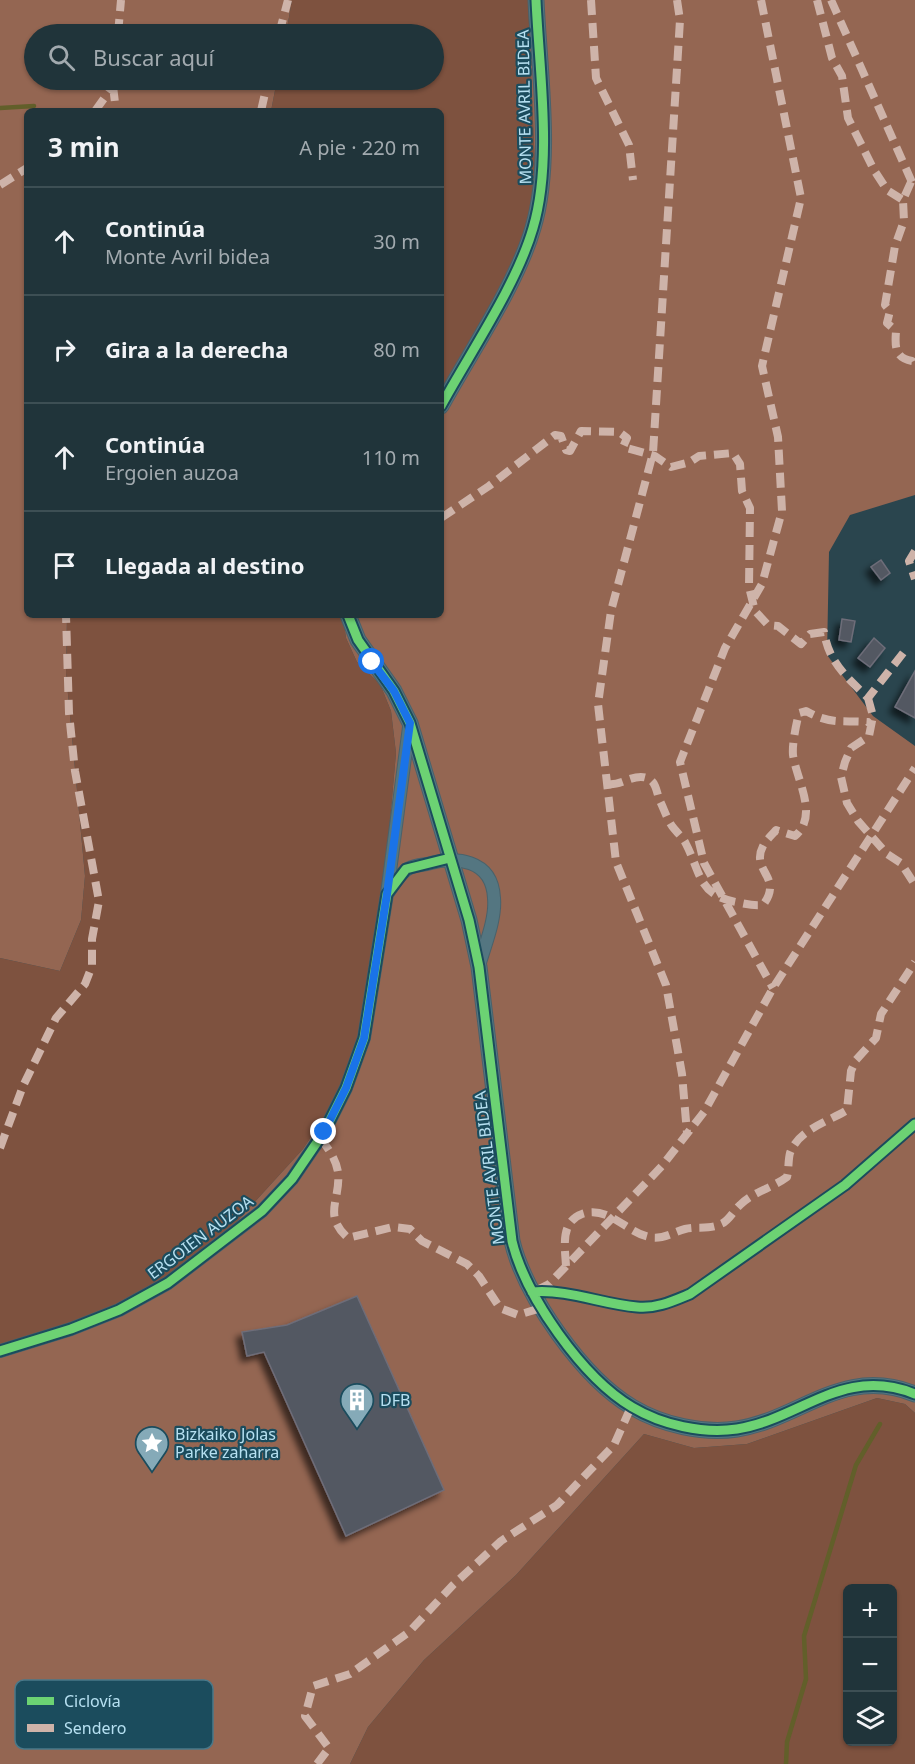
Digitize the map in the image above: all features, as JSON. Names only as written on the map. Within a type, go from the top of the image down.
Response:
[{"type":"street","name":"MONTE AVRIL BIDEA","points":[[444,401],[511,279],[533,228],[541,195],[543,148],[536,0]]},
{"type":"street","name":"MONTE AVRIL BIDEA","points":[[349,618],[358,640],[394,691],[410,723],[469,920],[479,967],[512,1241],[518,1264],[542,1308],[587,1369],[631,1407],[680,1426],[711,1431],[738,1429],[766,1420],[811,1400],[847,1389],[883,1387],[915,1394]]},
{"type":"street","name":"ERGOIEN AUZOA","points":[[0,1351],[70,1329],[119,1310],[168,1283],[262,1211],[292,1179],[324,1132],[346,1088],[364,1038],[387,894],[410,723]]},
{"type":"street","points":[[387,894],[406,869],[450,858],[471,863],[482,870],[490,883],[494,897],[479,967]]},
{"type":"shaded area","points":[[0,0],[292,0],[288,24],[24,24],[24,90],[275,90],[272,108],[24,108],[24,618],[67,618],[66,673],[85,876],[81,920],[60,971],[0,958]]},
{"type":"shaded area","points":[[292,0],[528,0],[536,193],[527,240],[444,386],[444,108],[272,108],[275,90],[444,90],[444,24],[288,24]]},
{"type":"shaded area","points":[[528,0],[915,0],[915,495],[850,515],[829,552],[827,655],[873,716],[915,746],[915,1413],[905,1404],[877,1398],[747,1444],[694,1448],[644,1434],[516,1575],[424,1660],[368,1727],[350,1764],[0,1764],[0,1347],[130,1303],[184,1266],[229,1230],[303,1149],[328,1111],[349,1067],[362,1028],[385,877],[396,753],[391,711],[380,684],[357,662],[346,638],[343,618],[444,618],[444,386],[527,240],[536,193]]},
{"type":"shaded area","points":[[67,618],[343,618],[346,638],[357,662],[380,684],[391,711],[396,753],[385,877],[362,1028],[349,1067],[328,1111],[303,1149],[229,1230],[184,1266],[130,1303],[0,1347],[0,958],[60,971],[81,920],[85,876],[66,673]]},
{"type":"shaded area","points":[[877,1398],[905,1404],[915,1413],[915,1764],[350,1764],[368,1727],[424,1660],[516,1575],[644,1434],[694,1448],[747,1444]]},
{"type":"building","points":[[881,560],[890,573],[881,580],[871,567]]},
{"type":"building","points":[[842,619],[855,621],[851,642],[839,640]]},
{"type":"building","points":[[874,638],[885,648],[870,667],[858,658]]},
{"type":"building","points":[[915,671],[915,718],[895,707]]},
{"type":"building","name":"DFB","points":[[357,1296],[444,1490],[346,1536],[264,1352],[247,1356],[242,1332],[287,1325]]},
{"type":"waterway","points":[[0,108],[34,106]]},
{"type":"waterway","points":[[786,1764],[787,1742],[806,1679],[804,1636],[856,1465],[880,1424]]},
{"type":"marked path","points":[[119,24],[121,0]]},
{"type":"marked path","points":[[282,24],[288,0]]},
{"type":"marked path","points":[[591,0],[596,78],[629,145],[633,180]]},
{"type":"marked path","points":[[677,0],[680,20],[653,453],[611,611],[598,704],[616,862],[666,985],[682,1074],[687,1133]]},
{"type":"marked path","points":[[761,0],[801,198],[762,366],[778,437],[782,511],[762,584],[725,648],[680,762],[704,863],[773,988]]},
{"type":"marked path","points":[[817,0],[832,58],[842,76],[848,118],[874,170],[887,190],[903,200]]},
{"type":"marked path","points":[[831,0],[915,189]]},
{"type":"marked path","points":[[97,108],[110,90]]},
{"type":"marked path","points":[[113,90],[116,108]]},
{"type":"marked path","points":[[262,108],[266,90]]},
{"type":"marked path","points":[[0,185],[24,170]]},
{"type":"marked path","points":[[911,182],[903,200],[904,221],[895,246],[885,305],[890,311],[887,323],[896,331],[897,350],[902,357],[912,361],[915,367]]},
{"type":"marked path","points":[[444,516],[489,486],[555,435],[561,436],[566,450],[570,451],[581,431],[619,432],[627,438],[623,447],[655,456],[671,467],[690,462],[699,456],[733,453],[740,464],[742,491],[750,508],[749,587],[755,611],[768,625],[778,626],[801,644],[810,634],[824,632],[826,643],[835,661],[868,698],[907,648]]},
{"type":"marked path","points":[[915,551],[909,561],[915,579]]},
{"type":"marked path","points":[[0,1148],[23,1086],[56,1018],[85,984],[92,966],[92,939],[99,901],[75,771],[69,713],[66,618]]},
{"type":"marked path","points":[[868,698],[873,716],[869,736],[851,748],[841,777],[847,803],[858,821],[887,854],[901,863],[915,885]]},
{"type":"marked path","points":[[608,784],[637,777],[650,780],[669,820],[685,841],[707,888],[724,899],[750,905],[763,905],[770,887],[760,862],[763,846],[776,830],[795,836],[802,828],[805,819],[806,808],[793,755],[799,713],[806,711],[829,720],[868,722],[871,725]]},
{"type":"marked path","points":[[537,1290],[549,1284],[662,1166],[704,1112],[773,988],[915,768]]},
{"type":"marked path","points":[[566,1266],[565,1236],[567,1229],[570,1223],[582,1214],[600,1213],[641,1234],[659,1237],[685,1229],[721,1224],[745,1201],[787,1177],[790,1153],[800,1138],[847,1110],[851,1071],[856,1060],[876,1038],[881,1014],[915,962]]},
{"type":"marked path","points":[[320,1138],[337,1167],[338,1182],[334,1214],[340,1230],[348,1238],[393,1227],[410,1229],[422,1241],[467,1264],[479,1276],[500,1308],[518,1315],[541,1308]]},
{"type":"marked path","points":[[317,1764],[329,1748],[305,1716],[313,1686],[350,1674],[409,1632],[453,1585],[501,1541],[557,1505],[614,1445],[631,1407]]},
{"type":"cycle path","points":[[444,401],[516,272],[526,250],[539,202],[544,145],[536,0]]},
{"type":"cycle path","points":[[349,618],[358,640],[394,691],[410,723],[469,920],[479,967],[512,1241],[529,1286],[558,1334],[594,1377],[613,1394],[656,1419],[683,1427],[710,1430],[737,1429],[782,1415],[823,1397],[866,1386],[889,1387],[915,1394]]},
{"type":"cycle path","points":[[0,1351],[71,1329],[119,1310],[168,1283],[262,1211],[292,1179],[324,1132],[346,1088],[364,1038],[387,894],[406,869],[450,858]]},
{"type":"cycle path","points":[[532,1292],[559,1293],[644,1307],[664,1304],[690,1294],[845,1185],[915,1124]]},
{"type":"place","name":"DFB","points":[[357,1429]]},
{"type":"place","name":"Bizkaiko Jolas Parke zaharra","points":[[152,1472]]},
{"type":"route","points":[[324,1132],[346,1088],[364,1038],[387,894],[410,723],[394,691],[372,662]]}]
